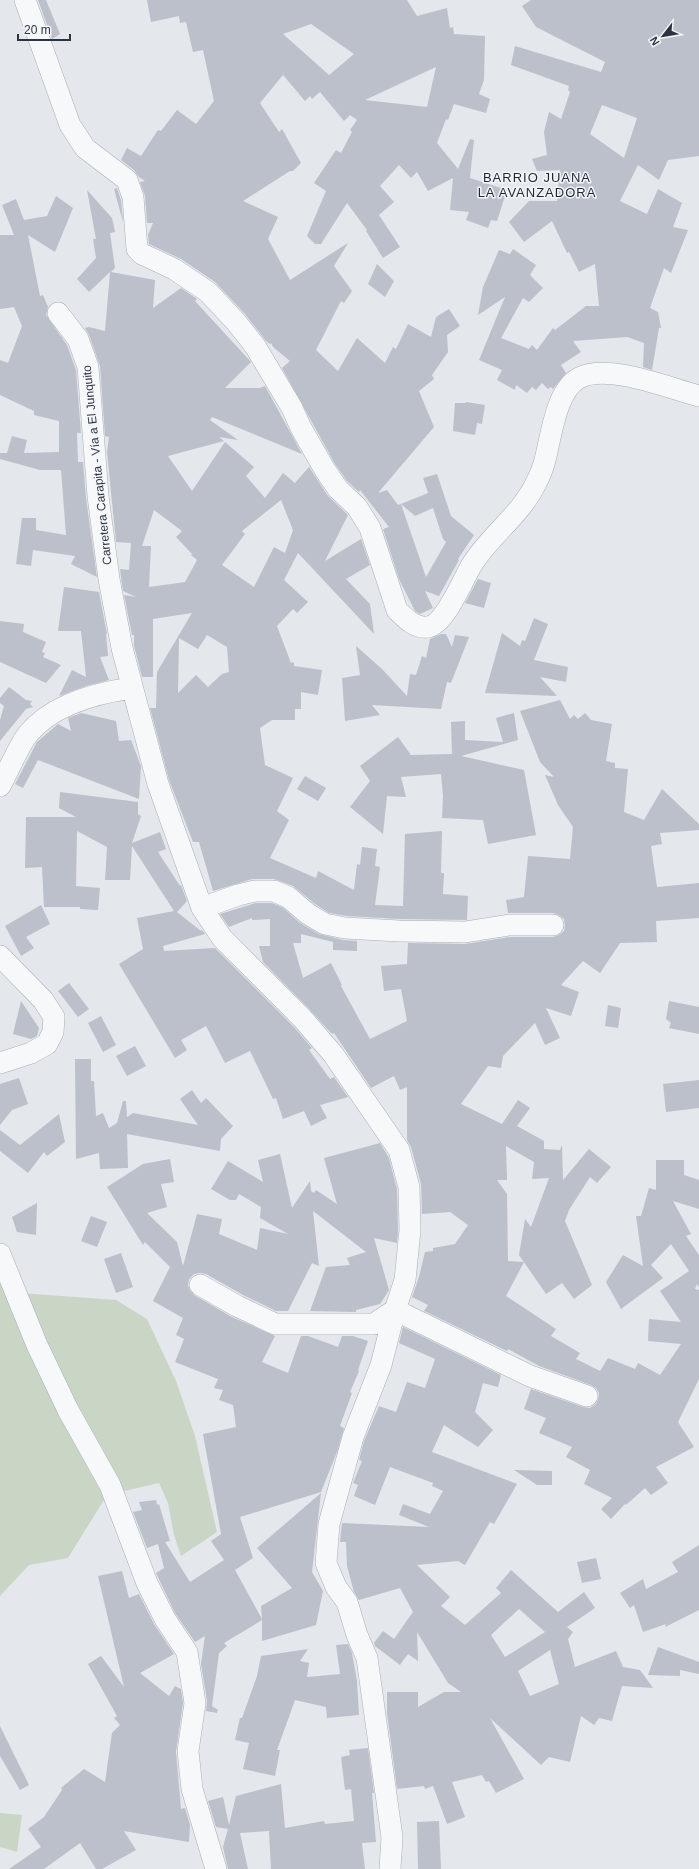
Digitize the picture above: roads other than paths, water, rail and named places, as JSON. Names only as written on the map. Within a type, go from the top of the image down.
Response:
[{"type":"street","points":[[25,0],[70,125],[85,148],[128,180],[133,197],[137,248],[142,254],[174,269],[208,292],[236,322],[255,346],[285,396],[325,470],[338,488],[357,507],[370,528],[397,610],[406,620],[417,626],[428,627],[436,622],[448,609],[478,555],[522,505],[536,484],[545,462],[560,405],[568,386],[578,378],[588,374],[617,373],[699,396]]},
{"type":"street","name":"Carretera Carapita - Vía a El Junquito","points":[[58,313],[78,339],[88,367],[98,496],[109,579],[122,648],[158,784],[202,908],[222,938],[302,1018],[333,1054],[398,1150],[409,1187],[410,1230],[405,1280],[395,1310],[381,1365],[353,1438],[329,1524],[326,1562],[336,1587],[347,1602],[357,1635],[367,1658],[392,1837],[390,1869]]},
{"type":"street","points":[[0,786],[27,735],[46,718],[66,707],[88,698],[112,691],[132,688]]},
{"type":"street","points":[[202,908],[238,895],[255,891],[274,891],[288,897],[308,914],[325,924],[345,928],[464,932],[510,925],[553,925]]},
{"type":"street","points":[[0,956],[43,1000],[54,1017],[53,1032],[47,1044],[30,1053],[0,1063]]},
{"type":"street","points":[[0,1254],[37,1345],[65,1404],[110,1485],[147,1583],[165,1619],[187,1652],[195,1703],[188,1751],[192,1789],[216,1869]]},
{"type":"street","points":[[200,1285],[237,1306],[275,1324],[374,1324],[395,1310],[530,1376],[587,1396]]},
{"type":"district","name":"BARRIO JUANA LA AVANZADORA","points":[[537,184]]}]
